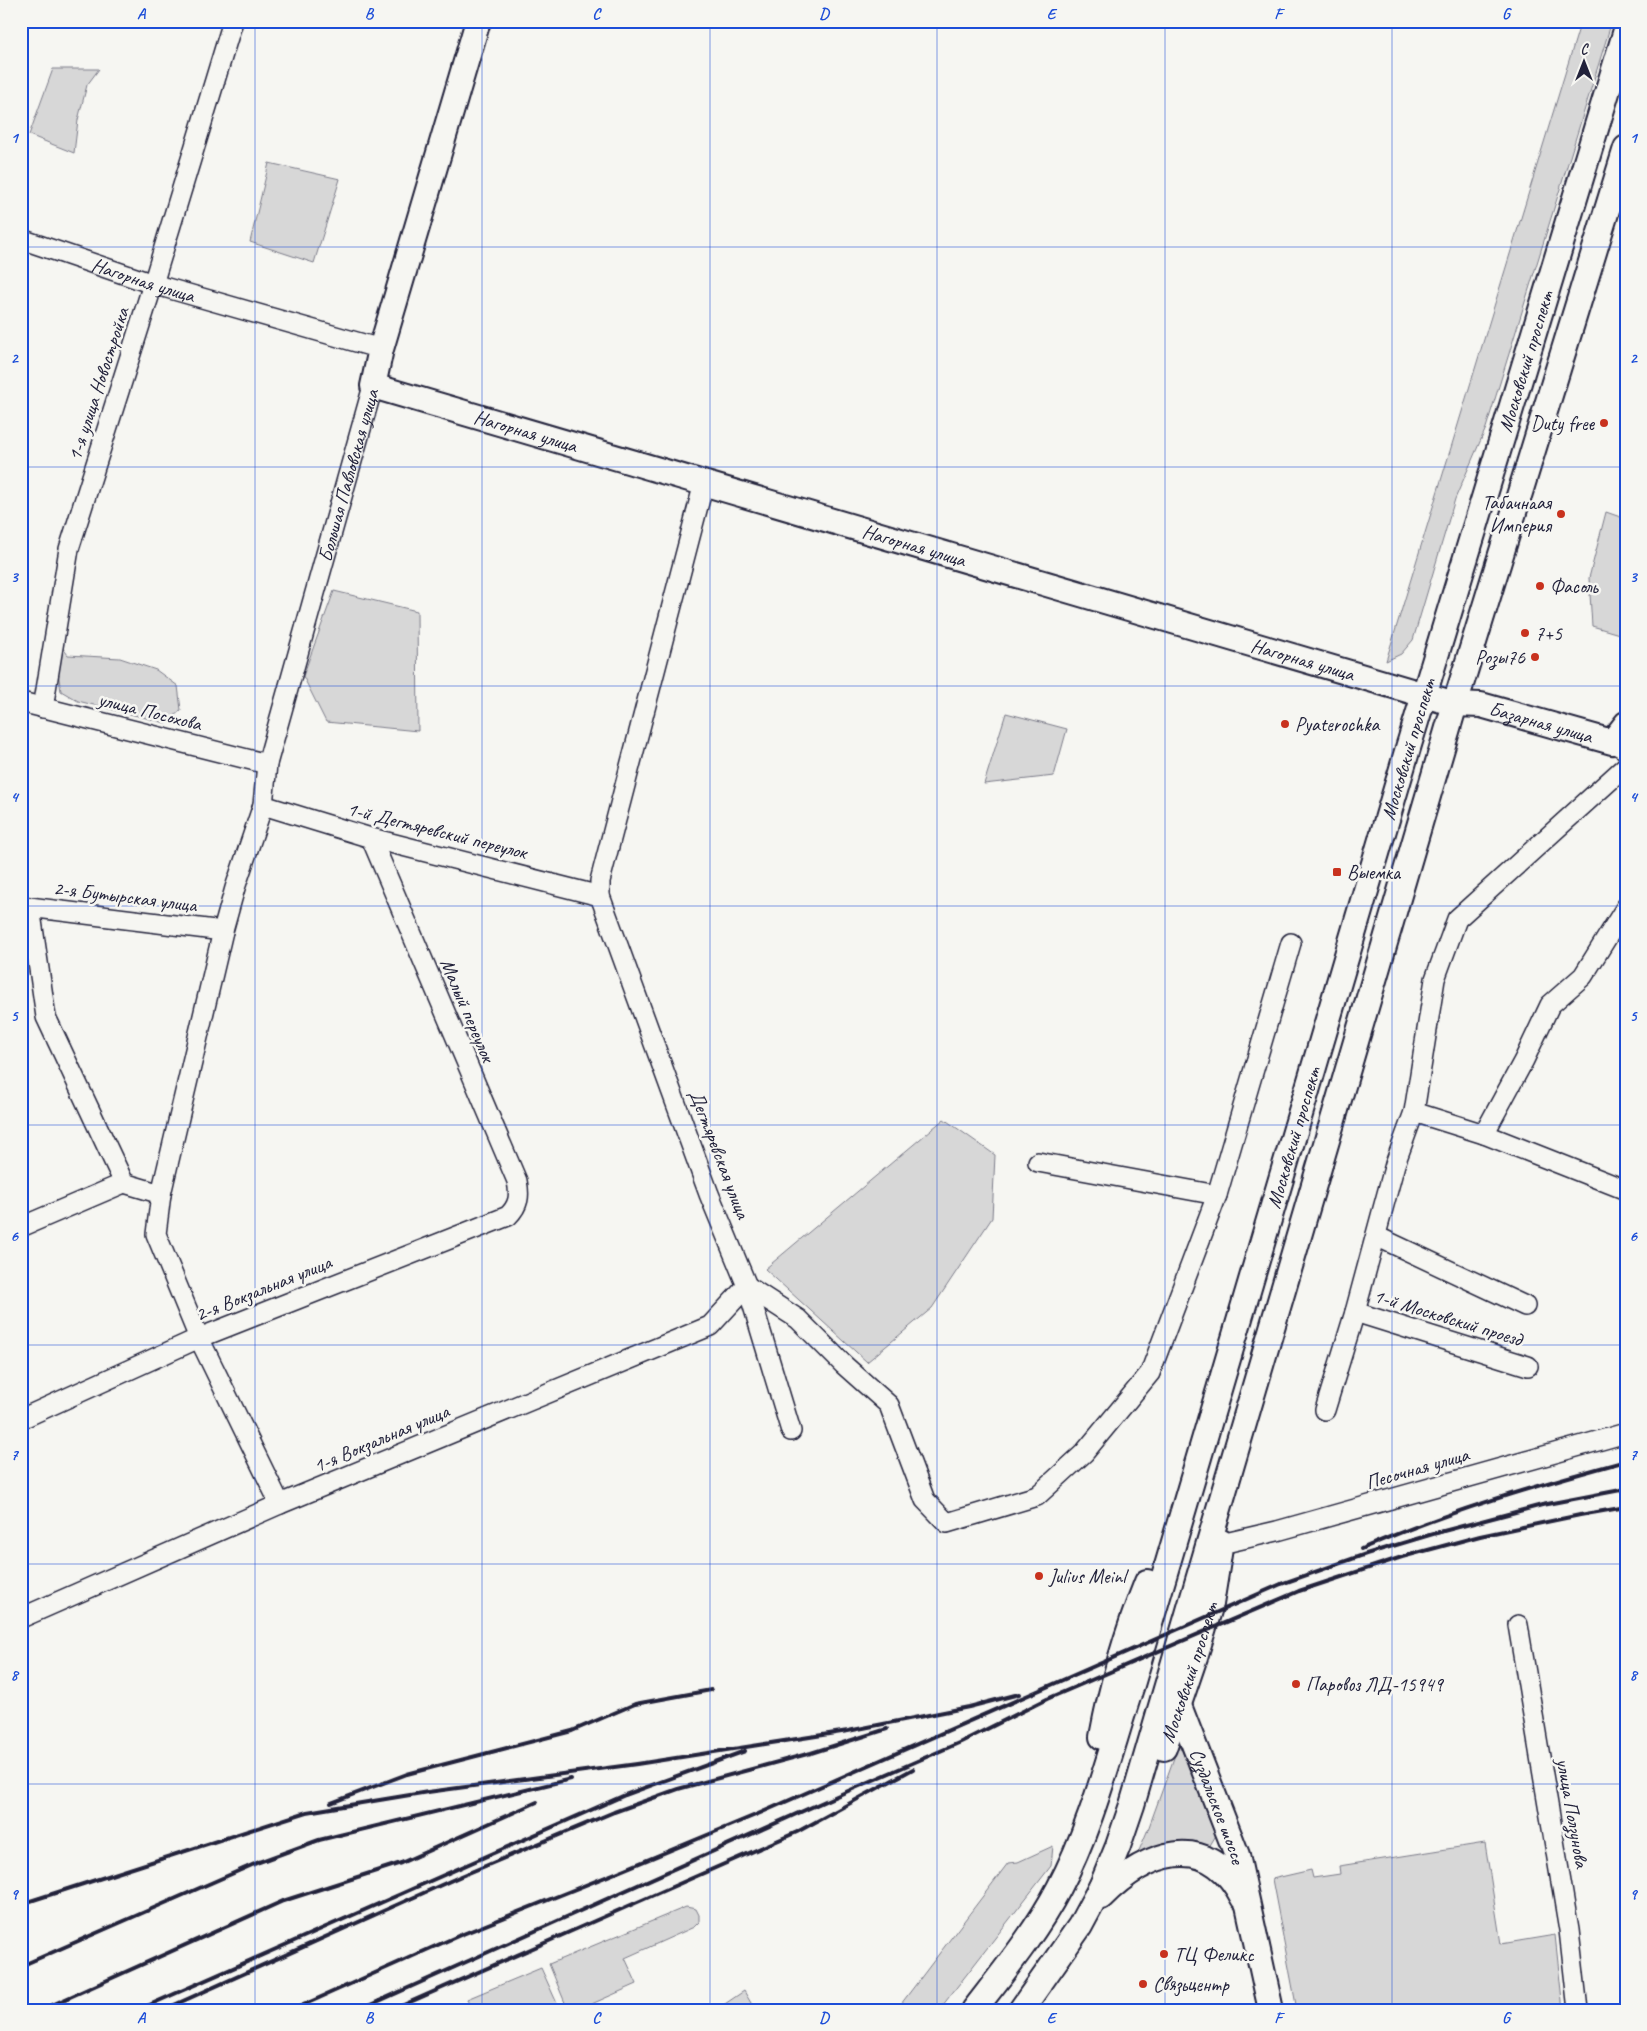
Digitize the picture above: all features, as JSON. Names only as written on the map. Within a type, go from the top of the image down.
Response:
[{"type":"main road","name":"Большая Павловская улица","points":[[373,386],[381,349],[478,21]]},
{"type":"main road","name":"Московский проспект","points":[[974,2010],[1049,1906],[1076,1851],[1088,1809],[1110,1696],[1124,1643],[1195,1468],[1424,696],[1626,30]]},
{"type":"main road","name":"Московский проспект","points":[[1102,1885],[1125,1826],[1455,704],[1626,148]]},
{"type":"main road","name":"Нагорная улица","points":[[373,386],[1455,704]]},
{"type":"main road","name":"Базарная улица","points":[[1455,704],[1481,705],[1622,742]]},
{"type":"main road","name":"Московский проспект","points":[[1021,2010],[1064,1951],[1092,1906],[1146,1798],[1179,1706],[1211,1604],[1237,1446]]},
{"type":"main road","name":"Суздальское шоссе","points":[[1168,1681],[1232,1840],[1256,1935],[1272,2010]]},
{"type":"main road","name":"Суздальское шоссе","points":[[1092,1906],[1122,1878],[1137,1867],[1159,1857],[1186,1854],[1201,1857],[1215,1864],[1233,1881],[1245,1902],[1256,1935]]},
{"type":"street","name":"1-я улица Новостройка","points":[[43,708],[69,549],[153,284],[233,21]]},
{"type":"street","name":"Нагорная улица","points":[[21,239],[153,284],[381,349]]},
{"type":"street","name":"Большая Павловская улица","points":[[280,1504],[199,1338],[156,1234],[161,1194],[223,931],[235,888],[263,805],[267,764],[373,386]]},
{"type":"street","points":[[600,896],[600,881],[704,484]]},
{"type":"street","name":"улица Посохова","points":[[21,702],[267,764]]},
{"type":"street","points":[[1325,1410],[1355,1312],[1395,1164],[1414,1112],[1434,979],[1457,919],[1626,766]]},
{"type":"street","name":"1-й Дегтяревский переулок","points":[[263,805],[371,838],[600,896]]},
{"type":"street","name":"Малый переулок","points":[[371,838],[517,1181],[519,1200]]},
{"type":"street","name":"Дегтяревская улица","points":[[600,896],[709,1194],[747,1286],[791,1431]]},
{"type":"street","points":[[26,907],[46,1017],[124,1183]]},
{"type":"street","name":"2-я Бутырская улица","points":[[26,907],[223,931]]},
{"type":"street","points":[[1484,1134],[1524,1060],[1550,1005],[1583,976],[1626,907]]},
{"type":"street","points":[[747,1286],[798,1319],[889,1406],[925,1500],[946,1523],[1037,1496],[1084,1453],[1150,1373],[1216,1195],[1291,943]]},
{"type":"street","points":[[1414,1112],[1484,1134],[1626,1190]]},
{"type":"street","points":[[1038,1162],[1216,1195]]},
{"type":"street","points":[[21,1227],[124,1183],[161,1194]]},
{"type":"street","name":"2-я Вокзальная улица","points":[[21,1419],[199,1338],[508,1216],[515,1209],[519,1200]]},
{"type":"street","points":[[1376,1236],[1525,1306]]},
{"type":"street","name":"1-я Вокзальная улица","points":[[21,1618],[280,1504],[710,1326],[747,1286]]},
{"type":"street","name":"1-й Московский проезд","points":[[1355,1312],[1528,1366]]},
{"type":"street","name":"Песочная улица","points":[[1221,1544],[1277,1531],[1626,1433]]},
{"type":"street","name":"улица Ползунова","points":[[1518,1625],[1568,1921],[1578,2010]]},
{"type":"shaded area","points":[[1581,21],[1612,21],[1486,428],[1455,499],[1413,640],[1401,654],[1386,661]]},
{"type":"shaded area","points":[[53,69],[99,69],[87,85],[78,120],[74,153],[29,135]]},
{"type":"shaded area","points":[[269,163],[340,179],[314,263],[250,242]]},
{"type":"shaded area","points":[[1606,512],[1626,519],[1626,636],[1592,626],[1589,578]]},
{"type":"shaded area","points":[[334,591],[417,611],[418,731],[326,722],[303,676]]},
{"type":"shaded area","points":[[62,647],[68,655],[120,658],[156,670],[178,686],[181,710],[166,723],[78,701],[61,691],[58,673]]},
{"type":"shaded area","points":[[1006,713],[1067,729],[1054,776],[984,784]]},
{"type":"shaded area","points":[[944,1119],[995,1155],[992,1218],[932,1308],[867,1362],[765,1269]]},
{"type":"shaded area","points":[[1179,1744],[1218,1832],[1209,1847],[1193,1844],[1135,1860],[1149,1827]]},
{"type":"shaded area","points":[[1485,1843],[1501,1944],[1555,1935],[1563,2010],[1297,2010],[1272,1879],[1311,1870],[1313,1878],[1340,1874],[1339,1866]]},
{"type":"shaded area","points":[[1053,1846],[1051,1866],[939,2010],[905,2010],[901,2004],[1008,1863],[1018,1862]]},
{"type":"shaded area","points":[[686,1907],[696,1909],[699,1915],[699,1922],[694,1927],[625,1958],[637,1984],[578,2010],[568,2010],[549,1964]]},
{"type":"shaded area","points":[[541,1968],[560,2010],[471,2010],[467,1999]]},
{"type":"shaded area","points":[[744,1991],[755,2010],[716,2010]]},
{"type":"railway","points":[[1361,1549],[1426,1523],[1492,1500],[1626,1461]]},
{"type":"railway","points":[[1436,1533],[1542,1505],[1626,1489]]},
{"type":"railway","points":[[359,2010],[961,1742],[1047,1699],[1299,1591],[1402,1557],[1480,1536],[1626,1507]]},
{"type":"railway","points":[[292,2010],[458,1936],[758,1814],[1281,1584],[1366,1554],[1443,1531]]},
{"type":"railway","points":[[331,1803],[407,1774],[572,1731],[635,1704],[711,1690]]},
{"type":"railway","points":[[21,1904],[307,1812],[428,1792],[637,1764],[848,1731],[969,1707],[1019,1694]]},
{"type":"railway","points":[[163,2010],[459,1877],[614,1812],[678,1789],[811,1753],[887,1729]]},
{"type":"railway","points":[[138,2010],[625,1795],[745,1751]]},
{"type":"railway","points":[[392,2010],[797,1832],[913,1769]]},
{"type":"railway","points":[[21,1966],[259,1862],[319,1840],[571,1779]]},
{"type":"railway","points":[[41,2010],[283,1901],[401,1863],[537,1802]]},
{"type":"place","name":"Duty free","points":[[1604,423]]},
{"type":"place","name":"Табачнаая Империя","points":[[1561,514]]},
{"type":"place","name":"Фасоль","points":[[1540,586]]},
{"type":"place","name":"7+5","points":[[1525,633]]},
{"type":"place","name":"Розы76","points":[[1535,657]]},
{"type":"place","name":"Pyaterochka","points":[[1285,724]]},
{"type":"place","name":"Выемка","points":[[1337,872]]},
{"type":"place","name":"Julius Meinl","points":[[1039,1576]]},
{"type":"place","name":"Паровоз ЛД-15949","points":[[1296,1684]]},
{"type":"place","name":"ТЦ Феликс","points":[[1164,1954]]},
{"type":"place","name":"Связьцентр","points":[[1143,1984]]}]
